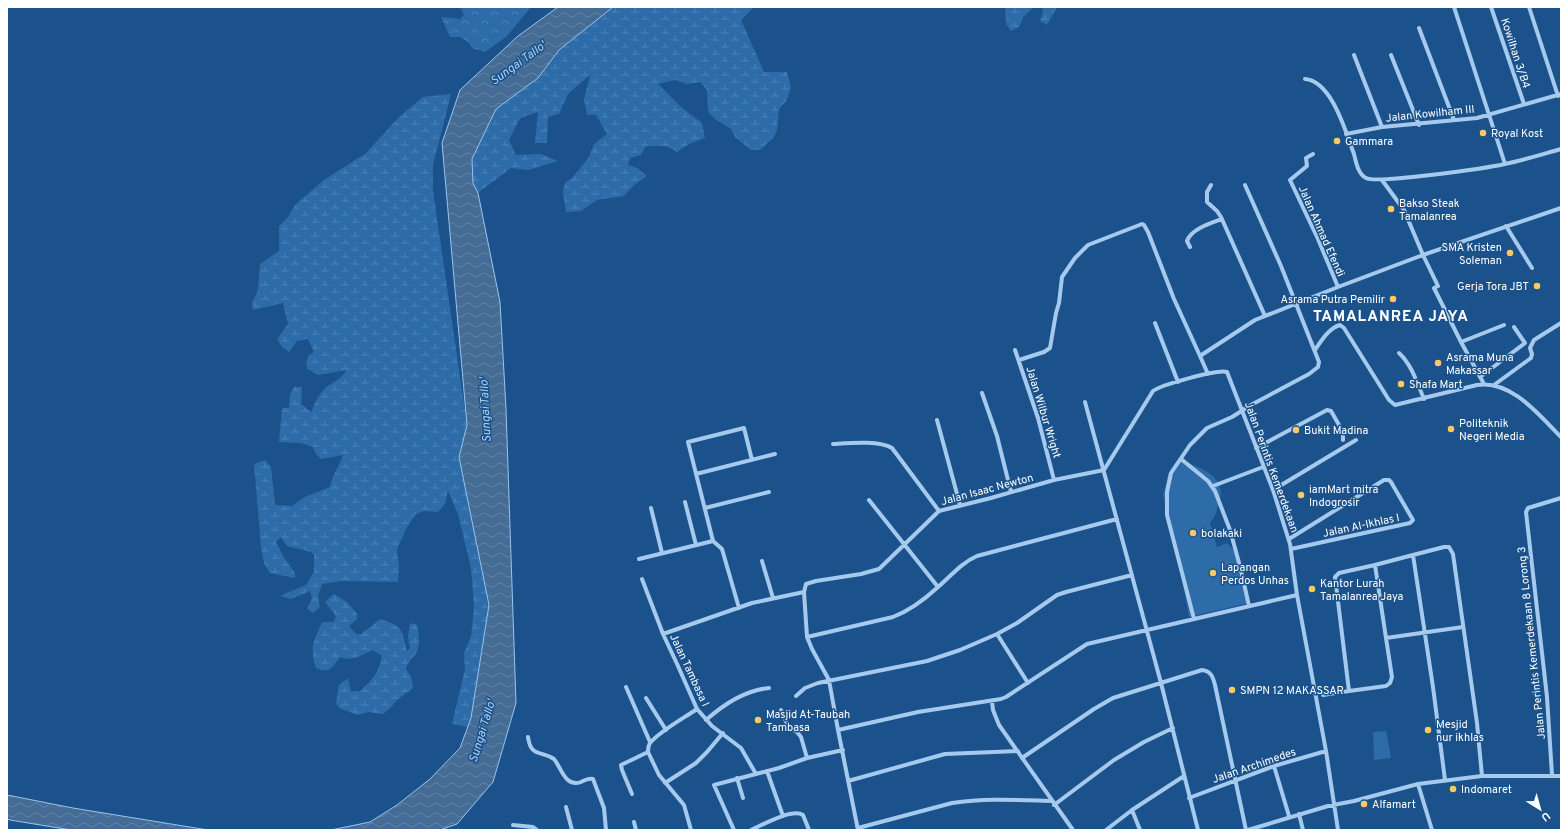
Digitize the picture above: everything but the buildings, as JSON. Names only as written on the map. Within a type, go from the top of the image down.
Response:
[{"type":"street","points":[[1454,7],[1505,164]]},
{"type":"street","name":"Kowilhan 3/B4","points":[[1491,7],[1524,104]]},
{"type":"street","points":[[1529,7],[1559,95]]},
{"type":"street","points":[[1419,28],[1454,120]]},
{"type":"street","points":[[1354,55],[1382,127]]},
{"type":"street","points":[[1391,55],[1419,125]]},
{"type":"street","points":[[1305,78],[1312,79],[1317,82],[1328,94],[1335,106],[1362,175],[1370,179],[1382,180],[1505,164],[1561,149]]},
{"type":"street","name":"Jalan Kowilham III","points":[[1346,134],[1382,127],[1419,125],[1477,118],[1559,95]]},
{"type":"street","name":"Jalan Ahmad Efendi","points":[[1313,154],[1306,158],[1307,166],[1290,178],[1290,182],[1318,239],[1338,287]]},
{"type":"street","points":[[1382,180],[1404,210],[1438,286],[1434,288],[1484,384]]},
{"type":"street","points":[[1211,185],[1207,192],[1207,202],[1218,211],[1265,316]]},
{"type":"street","points":[[1194,619],[1168,515],[1167,492],[1171,473],[1190,445],[1207,428],[1232,416],[1315,370],[1318,367],[1319,362],[1297,304],[1245,185]]},
{"type":"street","points":[[1200,356],[1255,320],[1423,255],[1561,208]]},
{"type":"street","points":[[1190,247],[1187,240],[1190,236],[1204,227],[1222,219]]},
{"type":"street","points":[[1019,360],[1044,352],[1050,348],[1059,303],[1062,277],[1079,252],[1094,242],[1142,224],[1144,225],[1174,299],[1208,374],[1160,386],[1153,391],[1104,470]]},
{"type":"street","points":[[1506,226],[1532,268]]},
{"type":"street","points":[[1155,323],[1178,382]]},
{"type":"street","points":[[1494,385],[1531,358],[1532,354],[1530,348],[1532,341],[1561,323]]},
{"type":"street","points":[[1315,350],[1324,337],[1340,325],[1344,328],[1389,400],[1395,405],[1484,384],[1494,385],[1511,392],[1523,401],[1561,437]]},
{"type":"street","points":[[1461,342],[1504,325]]},
{"type":"street","points":[[1480,377],[1525,343],[1514,327]]},
{"type":"street","name":"Jalan Wilbur Wright","points":[[1014,350],[1019,360],[1038,418],[1054,480]]},
{"type":"street","points":[[1399,354],[1411,369],[1424,399]]},
{"type":"street","name":"Jalan Perintis Kemerdekaan","points":[[1208,374],[1223,371],[1227,372],[1273,490],[1289,540],[1297,595],[1326,751],[1338,830]]},
{"type":"street","points":[[982,393],[997,436],[1011,492]]},
{"type":"street","points":[[1085,402],[1173,728],[1198,830]]},
{"type":"street","points":[[1256,448],[1327,410],[1331,411],[1343,432],[1343,440]]},
{"type":"street","points":[[937,420],[960,505]]},
{"type":"street","points":[[740,608],[722,550],[713,540],[688,442],[744,428],[752,460]]},
{"type":"street","points":[[1273,490],[1356,440]]},
{"type":"street","points":[[833,444],[870,443],[883,444],[892,448],[939,510]]},
{"type":"street","points":[[696,474],[775,454]]},
{"type":"street","points":[[1181,459],[1213,486],[1230,530],[1249,606]]},
{"type":"street","points":[[1213,486],[1263,467]]},
{"type":"street","name":"Jalan Isaac Newton","points":[[663,634],[740,608],[804,589],[808,582],[861,574],[879,569],[939,510],[1054,480],[1104,470]]},
{"type":"street","name":"Jalan Al-Ikhlas I","points":[[1289,540],[1384,480],[1389,480],[1391,482],[1413,520],[1410,524],[1291,549]]},
{"type":"street","points":[[705,508],[769,492]]},
{"type":"street","name":"Jalan Perintis Kemerdekaan 8 Lorong 3","points":[[1552,775],[1547,697],[1526,516],[1528,508],[1561,498]]},
{"type":"street","points":[[869,500],[938,587]]},
{"type":"street","points":[[685,502],[696,545]]},
{"type":"street","points":[[651,508],[662,553]]},
{"type":"street","points":[[807,637],[899,615],[912,608],[938,587],[958,567],[977,556],[1117,519]]},
{"type":"street","points":[[639,559],[713,540]]},
{"type":"street","points":[[1349,691],[1335,577],[1339,573],[1449,547],[1452,550],[1482,776]]},
{"type":"street","points":[[1413,555],[1433,687],[1445,780]]},
{"type":"street","points":[[762,561],[773,598]]},
{"type":"street","points":[[1324,696],[1386,686],[1390,683],[1392,677],[1375,564]]},
{"type":"street","points":[[796,696],[805,688],[818,683],[927,661],[960,650],[998,634],[1017,623],[1057,595],[1132,575]]},
{"type":"street","name":"Jalan Tambasa I","points":[[642,579],[663,634],[697,709],[706,720],[741,748],[756,774]]},
{"type":"street","points":[[804,589],[807,637],[829,680],[858,829],[952,803],[966,801],[999,800],[1053,803],[1118,757],[1173,728]]},
{"type":"street","points":[[838,730],[918,712],[992,701],[1006,697],[1087,644],[1297,595]]},
{"type":"street","points":[[1386,638],[1463,627]]},
{"type":"street","points":[[998,634],[1028,683]]},
{"type":"street","points":[[1022,758],[1094,709],[1113,698],[1202,670],[1209,672],[1212,675],[1234,780],[1247,830],[1289,816],[1418,784],[1482,776],[1561,776]]},
{"type":"street","points":[[626,687],[650,742]]},
{"type":"street","points":[[706,720],[740,697],[756,690],[769,688]]},
{"type":"street","points":[[646,698],[666,730]]},
{"type":"street","points":[[992,701],[993,710],[999,725],[1073,830]]},
{"type":"street","points":[[691,830],[684,805],[665,783],[648,752],[648,748],[650,742],[697,709]]},
{"type":"street","points":[[781,710],[788,726],[797,732],[801,737],[808,758]]},
{"type":"street","points":[[665,783],[696,763],[708,752],[723,734]]},
{"type":"street","points":[[528,737],[529,746],[531,749],[538,754],[554,759],[562,774],[571,782],[575,783],[591,778],[595,782],[604,808],[606,830]]},
{"type":"street","points":[[734,830],[714,785],[808,758],[843,750]]},
{"type":"street","points":[[848,781],[945,754],[1018,751]]},
{"type":"street","name":"Jalan Archimedes","points":[[1189,798],[1274,766],[1326,751]]},
{"type":"street","points":[[632,794],[621,765],[648,752]]},
{"type":"street","points":[[1274,766],[1289,816]]},
{"type":"street","points":[[767,771],[783,816]]},
{"type":"street","points":[[1106,830],[1132,810],[1184,776]]},
{"type":"street","points":[[737,778],[743,798]]},
{"type":"street","points":[[1418,784],[1432,830]]},
{"type":"street","points":[[566,807],[572,830]]},
{"type":"street","points":[[1132,810],[1140,830]]},
{"type":"street","points":[[751,830],[792,813],[801,814],[805,819],[809,830]]},
{"type":"street","points":[[1299,814],[1302,830]]},
{"type":"street","points":[[634,822],[636,830]]},
{"type":"street","points":[[513,824],[533,827],[536,830]]},
{"type":"green space","points":[[460,7],[531,7],[507,36],[485,52],[472,48],[468,42],[460,37],[450,37],[441,17],[460,19],[464,15]]},
{"type":"green space","points":[[613,7],[754,7],[741,20],[764,72],[787,72],[791,87],[787,100],[779,109],[777,130],[773,138],[760,150],[751,150],[735,137],[731,129],[715,119],[708,112],[707,90],[700,82],[687,84],[675,80],[658,84],[681,107],[702,123],[705,138],[689,144],[677,152],[666,146],[646,146],[641,155],[630,158],[628,165],[637,168],[647,176],[634,185],[624,196],[597,200],[581,211],[566,212],[563,192],[565,183],[572,178],[589,157],[594,144],[607,134],[596,115],[587,115],[584,99],[590,75],[568,94],[559,114],[548,117],[547,143],[535,143],[538,112],[520,118],[509,140],[516,155],[541,154],[558,161],[529,170],[511,168],[478,193],[473,183],[472,159],[496,109],[538,78],[559,50]]},
{"type":"green space","points":[[1005,7],[1034,7],[1023,17],[1019,27],[1011,31],[1006,24]]},
{"type":"green space","points":[[1042,7],[1057,7],[1047,25],[1040,21],[1043,12]]},
{"type":"green space","points":[[451,94],[433,165],[433,191],[467,425],[459,457],[489,605],[471,718],[468,727],[452,724],[465,669],[464,653],[471,636],[474,607],[471,568],[458,514],[448,491],[445,504],[438,512],[423,511],[415,515],[406,529],[397,549],[399,568],[398,582],[341,581],[322,584],[318,596],[320,607],[313,613],[307,609],[312,598],[310,591],[291,599],[280,596],[306,585],[314,572],[314,554],[287,546],[281,537],[276,542],[283,556],[295,573],[295,578],[270,573],[264,563],[261,548],[254,464],[265,460],[271,467],[275,505],[292,506],[305,497],[330,487],[343,455],[321,459],[316,454],[313,447],[301,443],[279,442],[282,408],[289,408],[290,395],[294,387],[302,387],[301,404],[311,412],[318,397],[325,388],[340,378],[347,370],[318,375],[308,369],[306,364],[308,356],[314,352],[308,339],[297,341],[289,352],[282,347],[277,339],[288,324],[283,303],[253,310],[252,303],[258,290],[260,264],[279,251],[279,226],[288,217],[296,204],[324,180],[366,153],[399,117],[423,97]]},
{"type":"green space","name":"bolakaki","points":[[1178,459],[1204,470],[1217,480],[1220,487],[1221,496],[1215,515],[1210,523],[1217,547],[1227,543],[1237,556],[1243,570],[1249,603],[1189,617],[1177,552],[1163,495],[1168,475]]},
{"type":"green space","points":[[334,594],[347,602],[357,614],[357,619],[349,626],[356,634],[361,634],[380,619],[394,624],[400,629],[404,637],[407,651],[410,648],[408,637],[410,623],[417,625],[419,644],[417,652],[406,669],[411,677],[413,688],[383,714],[368,712],[358,715],[339,708],[336,703],[339,685],[348,678],[351,691],[360,691],[374,676],[379,667],[382,656],[373,650],[349,659],[340,657],[330,669],[327,670],[320,670],[316,668],[313,654],[313,644],[322,622],[334,622],[336,616],[325,602]]},
{"type":"green space","points":[[1386,731],[1391,758],[1374,760],[1373,732]]},
{"type":"water","name":"Sungai Tallo'","points":[[558,7],[613,7],[559,50],[538,78],[496,109],[472,159],[473,183],[478,193],[500,302],[506,409],[516,703],[493,782],[457,824],[440,830],[331,830],[370,822],[397,805],[430,779],[460,748],[471,718],[489,605],[459,457],[467,425],[442,143],[460,90],[518,36]]},
{"type":"water","points":[[7,795],[73,808],[208,830],[71,830],[10,820],[7,819]]},
{"type":"place","name":"Royal Kost","points":[[1483,133]]},
{"type":"place","name":"Gammara","points":[[1337,141]]},
{"type":"place","name":"Bakso Steak Tamalanrea","points":[[1391,209]]},
{"type":"place","name":"SMA Kristen Soleman","points":[[1510,253]]},
{"type":"place","name":"Gerja Tora JBT","points":[[1537,286]]},
{"type":"place","name":"Asrama Putra Pemilir","points":[[1393,299]]},
{"type":"place","name":"Asrama Muna Makassar","points":[[1438,363]]},
{"type":"place","name":"Shafa Mart","points":[[1401,384]]},
{"type":"place","name":"Politeknik Negeri Media","points":[[1451,429]]},
{"type":"place","name":"Bukit Madina","points":[[1296,430]]},
{"type":"place","name":"iamMart mitra Indogrosir","points":[[1301,495]]},
{"type":"place","name":"bolakaki","points":[[1193,533]]},
{"type":"place","name":"Lapangan Perdos Unhas","points":[[1213,573]]},
{"type":"place","name":"Kantor Lurah Tamalanrea Jaya","points":[[1312,589]]},
{"type":"place","name":"SMPN 12 MAKASSAR","points":[[1232,690]]},
{"type":"place","name":"Masjid At-Taubah Tambasa","points":[[758,720]]},
{"type":"place","name":"Mesjid nur ikhlas","points":[[1428,730]]},
{"type":"place","name":"Indomaret","points":[[1453,789]]},
{"type":"place","name":"Alfamart","points":[[1364,804]]},
{"type":"district","name":"TAMALANREA JAYA","points":[[1391,316]]}]
